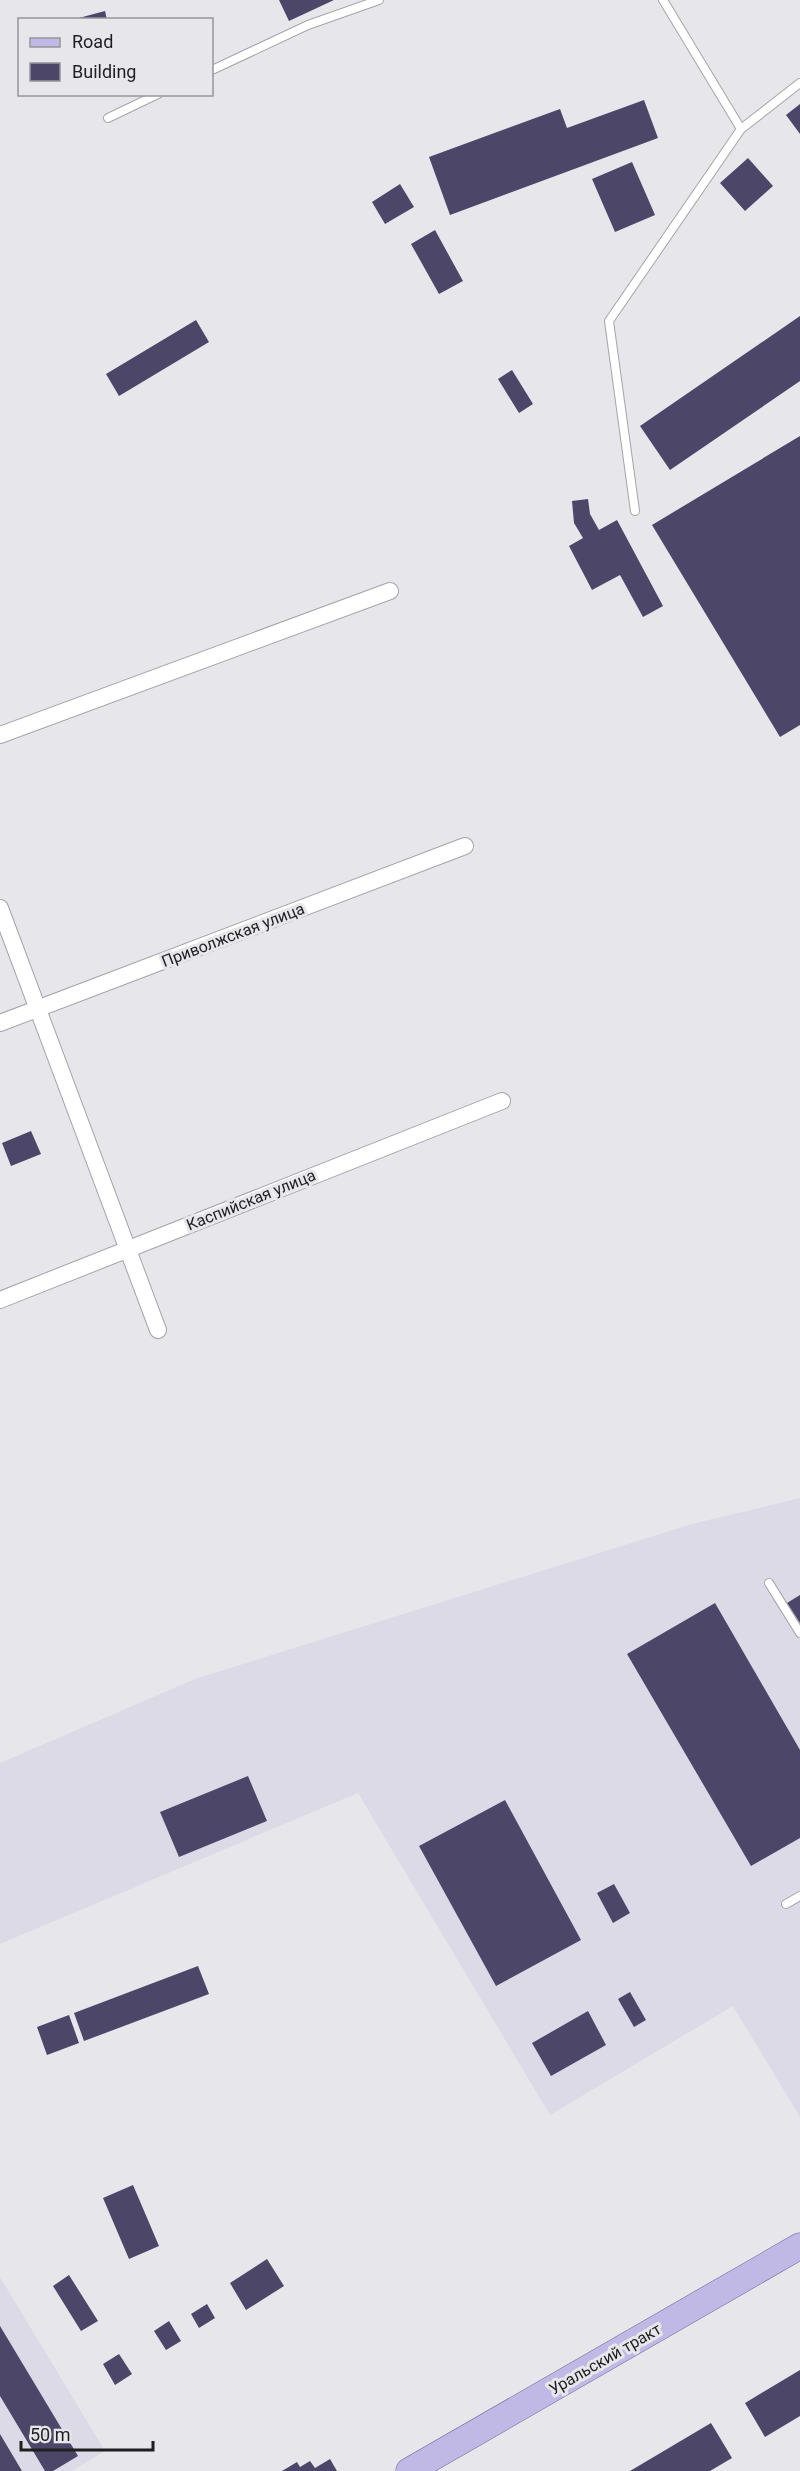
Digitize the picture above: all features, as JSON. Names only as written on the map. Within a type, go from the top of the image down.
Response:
[{"type":"main road","name":"Уральский тракт","points":[[410,2471],[800,2246]]},
{"type":"street","points":[[0,735],[390,591]]},
{"type":"street","name":"Приволжская улица","points":[[0,1023],[465,846]]},
{"type":"street","points":[[0,908],[158,1330]]},
{"type":"street","name":"Каспийская улица","points":[[0,1300],[502,1101]]},
{"type":"lane","points":[[213,70],[308,25],[379,0]]},
{"type":"lane","points":[[663,0],[741,129]]},
{"type":"lane","points":[[635,512],[609,321],[741,129],[800,83]]},
{"type":"lane","points":[[108,118],[154,96]]},
{"type":"lane","points":[[769,1583],[800,1633]]},
{"type":"lane","points":[[786,1904],[800,1896]]},
{"type":"shaded area","points":[[800,1498],[800,2117],[733,2006],[550,2115],[358,1793],[0,1944],[0,1763],[195,1679],[692,1524]]},
{"type":"shaded area","points":[[0,2277],[105,2451],[72,2471],[0,2471]]},
{"type":"building","points":[[279,0],[334,0],[289,21]]},
{"type":"building","points":[[105,11],[107,18],[79,18]]},
{"type":"building","points":[[644,100],[658,138],[450,215],[429,157],[560,109],[567,128]]},
{"type":"building","points":[[800,104],[800,134],[786,115]]},
{"type":"building","points":[[748,158],[773,186],[745,211],[720,183]]},
{"type":"building","points":[[632,162],[655,215],[615,232],[592,179]]},
{"type":"building","points":[[400,184],[414,207],[385,224],[372,202]]},
{"type":"building","points":[[435,230],[463,281],[439,294],[411,244]]},
{"type":"building","points":[[800,316],[800,381],[670,470],[640,426]]},
{"type":"building","points":[[196,320],[209,342],[119,396],[106,374]]},
{"type":"building","points":[[512,370],[533,404],[519,413],[498,379]]},
{"type":"building","points":[[800,436],[800,725],[780,737],[652,525]]},
{"type":"building","points":[[588,499],[590,514],[599,530],[617,520],[663,606],[643,617],[620,575],[592,590],[569,546],[583,538],[574,523],[572,501]]},
{"type":"building","points":[[31,1131],[41,1154],[11,1166],[2,1143]]},
{"type":"building","points":[[800,1595],[800,1623],[787,1603]]},
{"type":"building","points":[[715,1603],[800,1750],[800,1838],[751,1866],[627,1654]]},
{"type":"building","points":[[248,1776],[267,1821],[179,1857],[160,1812]]},
{"type":"building","points":[[505,1800],[581,1940],[496,1986],[419,1846]]},
{"type":"building","points":[[614,1884],[630,1913],[613,1923],[597,1893]]},
{"type":"building","points":[[198,1966],[209,1994],[84,2041],[74,2013]]},
{"type":"building","points":[[630,1992],[646,2020],[634,2027],[618,1999]]},
{"type":"building","points":[[588,2011],[606,2045],[551,2076],[532,2043]]},
{"type":"building","points":[[69,2015],[79,2043],[47,2055],[37,2027]]},
{"type":"building","points":[[133,2185],[159,2246],[129,2259],[103,2198]]},
{"type":"building","points":[[267,2259],[284,2286],[246,2310],[230,2283]]},
{"type":"building","points":[[69,2275],[98,2321],[81,2331],[53,2286]]},
{"type":"building","points":[[207,2304],[215,2318],[199,2328],[191,2314]]},
{"type":"building","points":[[169,2321],[181,2341],[166,2350],[154,2331]]},
{"type":"building","points":[[0,2326],[78,2456],[53,2471],[45,2471],[0,2396]]},
{"type":"building","points":[[119,2354],[132,2374],[115,2385],[103,2364]]},
{"type":"building","points":[[800,2370],[800,2416],[765,2437],[745,2403]]},
{"type":"building","points":[[711,2423],[732,2458],[710,2471],[630,2471]]},
{"type":"building","points":[[0,2434],[22,2471],[0,2471]]},
{"type":"building","points":[[330,2459],[337,2471],[282,2471],[297,2462],[300,2467],[310,2461],[315,2468]]}]
